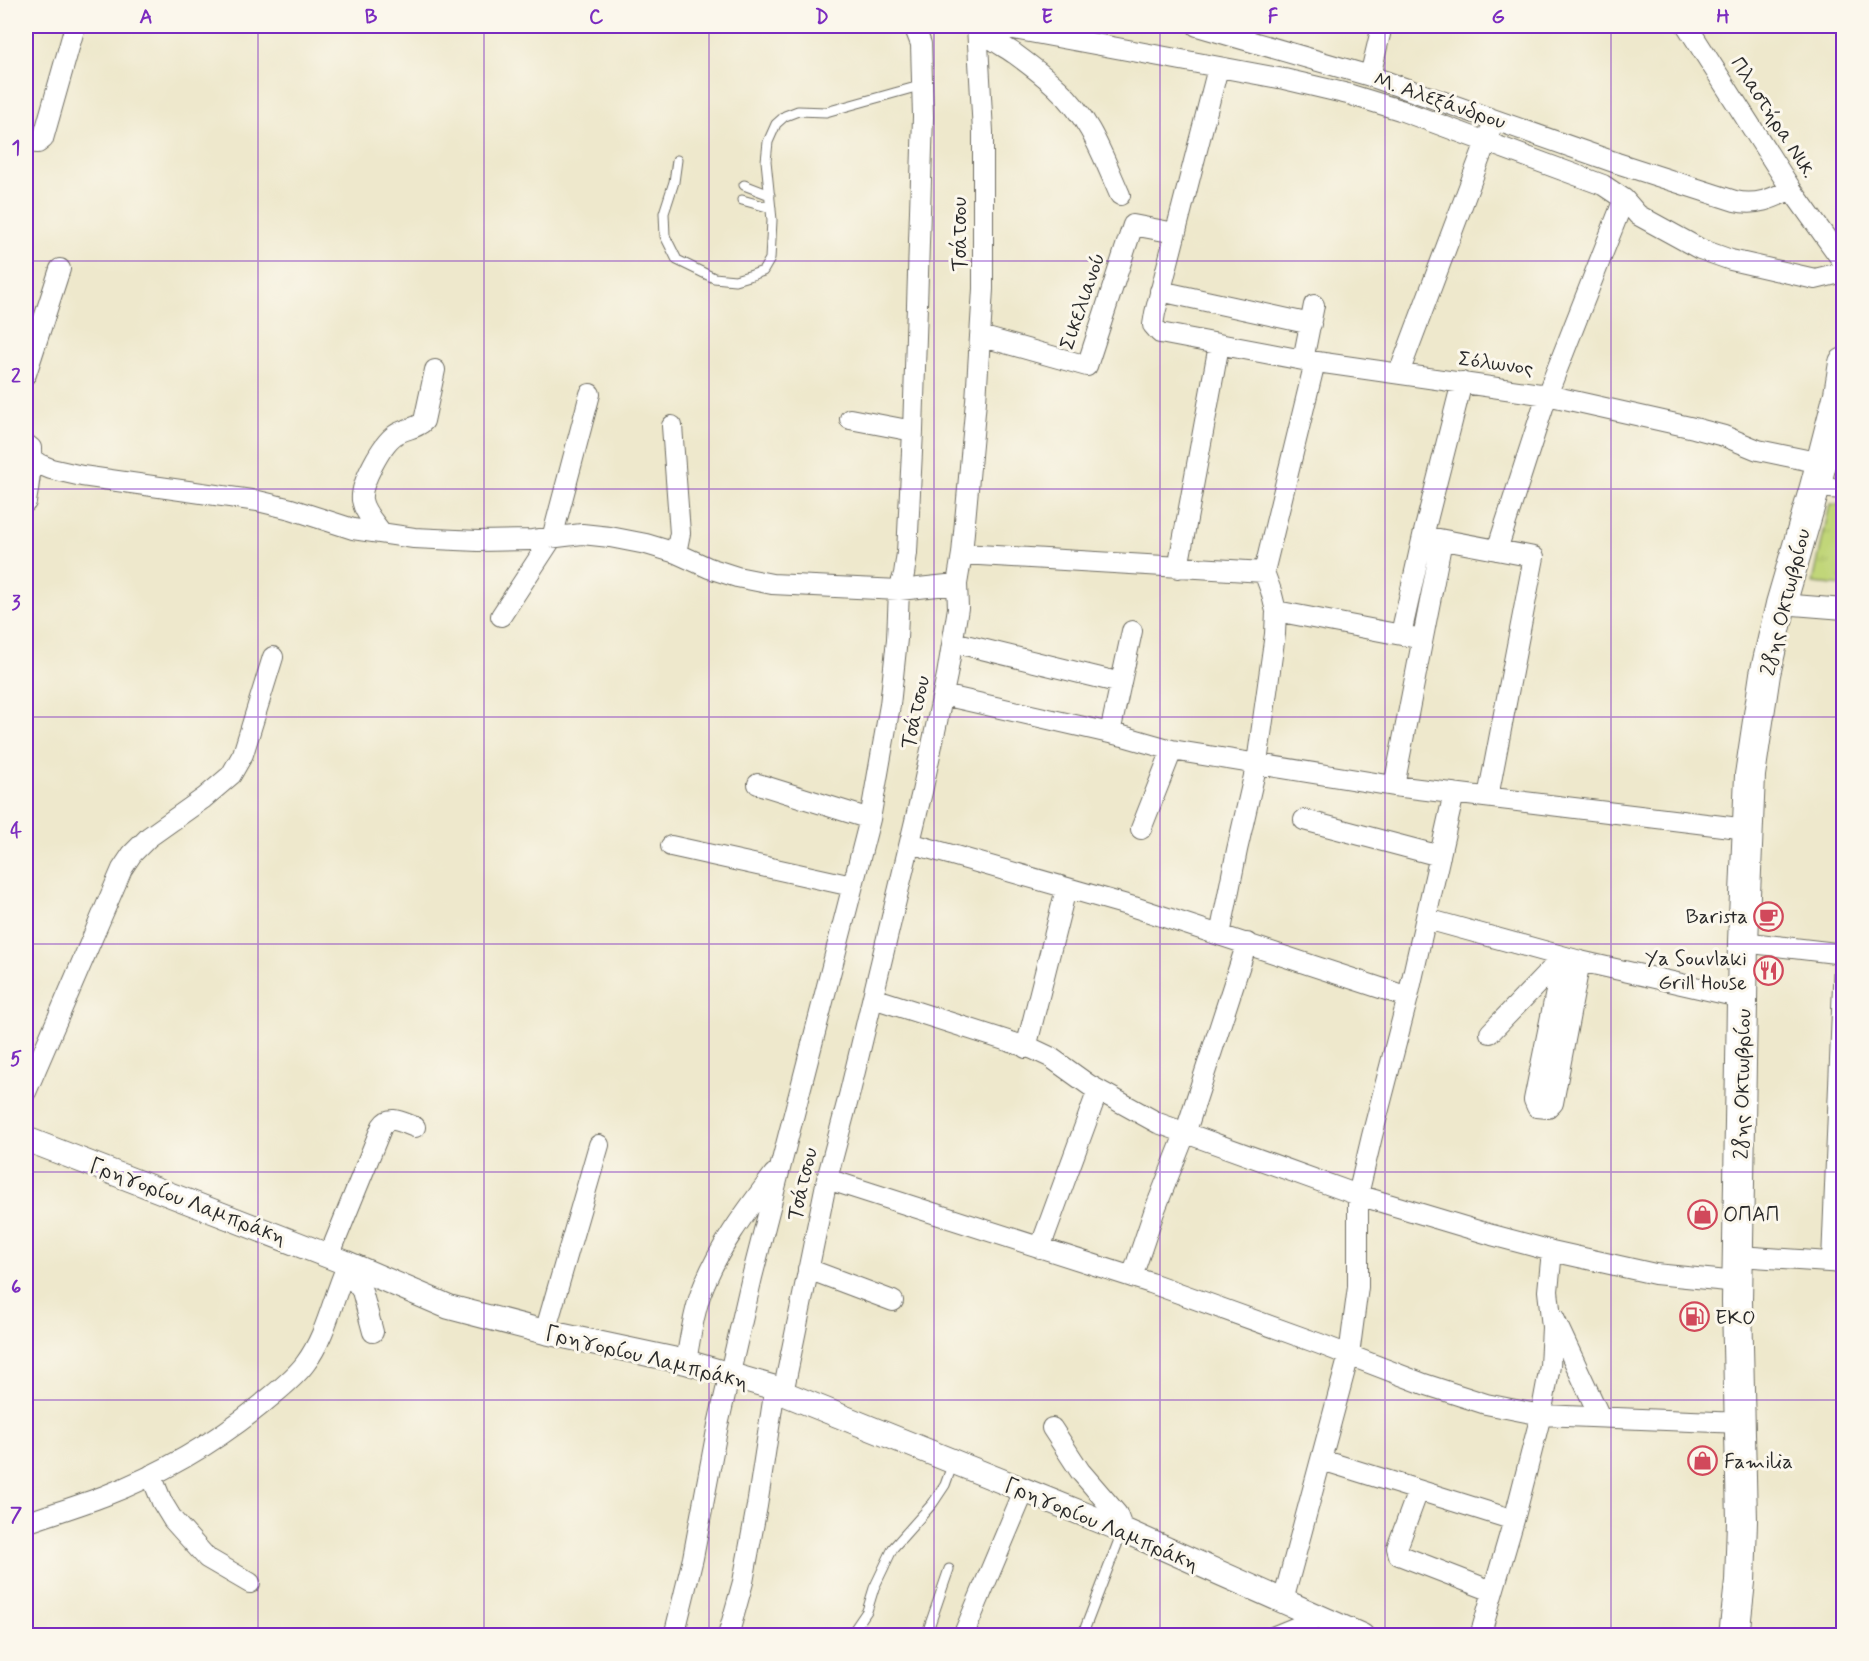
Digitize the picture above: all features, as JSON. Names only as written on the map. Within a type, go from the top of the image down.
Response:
[{"type":"main road","name":"28ης Οκτωβρίου","points":[[1734,1635],[1740,1582],[1742,1521],[1739,1269],[1743,942],[1750,775],[1765,674],[1781,604],[1826,480],[1844,363]]},
{"type":"street","points":[[26,142],[38,143],[43,139],[75,26]]},
{"type":"street","points":[[674,1635],[693,1558],[729,1373],[870,819],[890,705],[897,639],[899,590],[904,574],[906,553],[922,206],[923,85],[921,44],[914,26]]},
{"type":"street","points":[[978,26],[1072,102],[1095,137],[1120,195]]},
{"type":"street","name":"Τσάτσου","points":[[728,1635],[743,1582],[779,1391],[827,1179],[910,843],[943,695],[958,608],[957,584],[962,555],[976,401],[983,289],[983,132],[978,26]]},
{"type":"street","name":"Μ. Αλεξάνδρου","points":[[998,26],[1284,79],[1348,94],[1400,110],[1603,185],[1624,199],[1638,215],[1700,249],[1731,260],[1815,279],[1844,272]]},
{"type":"street","name":"Μ. Αλεξάνδρου","points":[[1197,26],[1370,76],[1617,163],[1735,201],[1754,203],[1771,199],[1791,189]]},
{"type":"street","points":[[1370,76],[1382,26]]},
{"type":"street","name":"Πλαστήρα Νικ.","points":[[1687,26],[1791,189],[1844,263]]},
{"type":"street","points":[[1218,68],[1160,291],[1312,314],[1309,361],[1264,572],[1276,611],[1275,634],[1257,763],[1220,935]]},
{"type":"street","points":[[1399,373],[1494,119]]},
{"type":"street","points":[[1497,550],[1547,394],[1624,199]]},
{"type":"street","name":"Σικελιανού","points":[[980,336],[1087,366],[1133,225],[1175,233]]},
{"type":"street","points":[[26,374],[60,269]]},
{"type":"street","name":"Σόλωνος","points":[[1160,291],[1153,325],[1160,333],[1309,361],[1547,394],[1724,436],[1826,480]]},
{"type":"street","points":[[1178,568],[1219,345]]},
{"type":"street","points":[[381,532],[363,502],[364,489],[375,462],[394,435],[408,428],[419,426],[424,421],[435,370]]},
{"type":"street","points":[[1401,634],[1462,382]]},
{"type":"street","points":[[501,616],[552,538],[590,394]]},
{"type":"street","points":[[850,418],[913,431]]},
{"type":"street","points":[[672,426],[680,533],[675,553]]},
{"type":"street","points":[[28,451],[39,464],[51,469],[82,476],[258,501],[353,529],[439,540],[532,540],[582,534],[610,537],[675,553],[737,577],[772,584],[899,590],[957,584]]},
{"type":"street","points":[[26,502],[30,482],[28,451]]},
{"type":"street","points":[[1423,536],[1534,557],[1488,797]]},
{"type":"street","points":[[1394,786],[1443,540]]},
{"type":"street","points":[[962,555],[1264,572]]},
{"type":"street","points":[[1781,604],[1844,609]]},
{"type":"street","points":[[1276,611],[1424,639]]},
{"type":"street","points":[[1110,733],[1132,631]]},
{"type":"street","points":[[952,642],[1121,683]]},
{"type":"street","points":[[26,1092],[122,869],[132,854],[149,837],[204,798],[231,775],[243,754],[273,657]]},
{"type":"street","points":[[943,695],[1110,733],[1172,750],[1394,786],[1747,829]]},
{"type":"street","points":[[1141,829],[1172,750]]},
{"type":"street","points":[[758,784],[870,819]]},
{"type":"street","points":[[1283,1601],[1349,1355],[1358,1287],[1359,1195],[1427,919],[1454,793]]},
{"type":"street","points":[[1304,820],[1440,856]]},
{"type":"street","points":[[910,843],[1134,908],[1408,997]]},
{"type":"street","points":[[671,846],[852,886]]},
{"type":"street","points":[[1026,1048],[1066,889]]},
{"type":"street","points":[[1427,919],[1572,959],[1743,998]]},
{"type":"street","points":[[1743,942],[1844,954]]},
{"type":"street","points":[[1132,1277],[1154,1212],[1185,1134],[1247,943]]},
{"type":"street","points":[[1572,959],[1553,1103],[1548,1108],[1537,1107],[1534,1100],[1572,959]]},
{"type":"street","points":[[1490,1033],[1572,959]]},
{"type":"street","points":[[873,998],[1033,1049],[1050,1057],[1098,1090],[1158,1123],[1185,1134],[1217,1143],[1359,1195],[1492,1235],[1654,1274],[1838,1262],[1844,960]]},
{"type":"street","points":[[1040,1248],[1098,1090]]},
{"type":"street","points":[[26,1523],[103,1497],[196,1451],[230,1430],[288,1383],[306,1364],[321,1338],[381,1126],[385,1121],[391,1119],[415,1127]]},
{"type":"street","name":"Γρηγορίου Λαμπράκη","points":[[26,1139],[341,1262],[449,1307],[545,1332],[686,1362],[729,1373],[779,1391],[1123,1530],[1362,1635]]},
{"type":"street","points":[[545,1332],[599,1145]]},
{"type":"street","points":[[686,1362],[701,1293],[714,1264],[731,1233],[780,1166]]},
{"type":"street","points":[[827,1179],[1132,1277],[1424,1384],[1486,1404],[1541,1414],[1740,1423]]},
{"type":"street","points":[[1480,1635],[1514,1520],[1541,1414],[1550,1366],[1552,1327],[1548,1291],[1552,1251]]},
{"type":"street","points":[[341,1262],[362,1291],[373,1332]]},
{"type":"street","points":[[808,1269],[893,1301]]},
{"type":"street","points":[[1550,1310],[1600,1417]]},
{"type":"street","points":[[1052,1428],[1080,1471],[1117,1514],[1123,1530]]},
{"type":"street","points":[[1322,1460],[1514,1520]]},
{"type":"street","points":[[151,1475],[172,1520],[207,1557],[250,1583]]},
{"type":"street","points":[[963,1635],[1024,1491]]},
{"type":"street","points":[[1418,1491],[1397,1548],[1398,1555],[1492,1591]]},
{"type":"street","points":[[1275,1635],[1319,1618]]},
{"type":"lane","points":[[677,160],[674,182],[664,213],[665,236],[677,260],[714,278],[735,280],[763,271],[770,259],[771,208],[766,161],[768,142],[776,124],[785,116],[798,111],[826,112],[923,85]]},
{"type":"lane","points":[[744,185],[770,195]]},
{"type":"lane","points":[[742,200],[771,208]]},
{"type":"lane","points":[[850,1635],[867,1611],[874,1588],[893,1548],[933,1503],[945,1485],[954,1461]]},
{"type":"lane","points":[[1082,1635],[1123,1530]]},
{"type":"lane","points":[[926,1635],[949,1569]]},
{"type":"green space","points":[[1830,504],[1843,505],[1843,586],[1813,583]]},
{"type":"place","name":"Barista","points":[[1769,916]]},
{"type":"place","name":"Ya Souvlaki Grill House","points":[[1768,970]]},
{"type":"place","name":"ΟΠΑΠ","points":[[1702,1214]]},
{"type":"place","name":"EKO","points":[[1694,1317]]},
{"type":"place","name":"Familia","points":[[1703,1461]]}]
